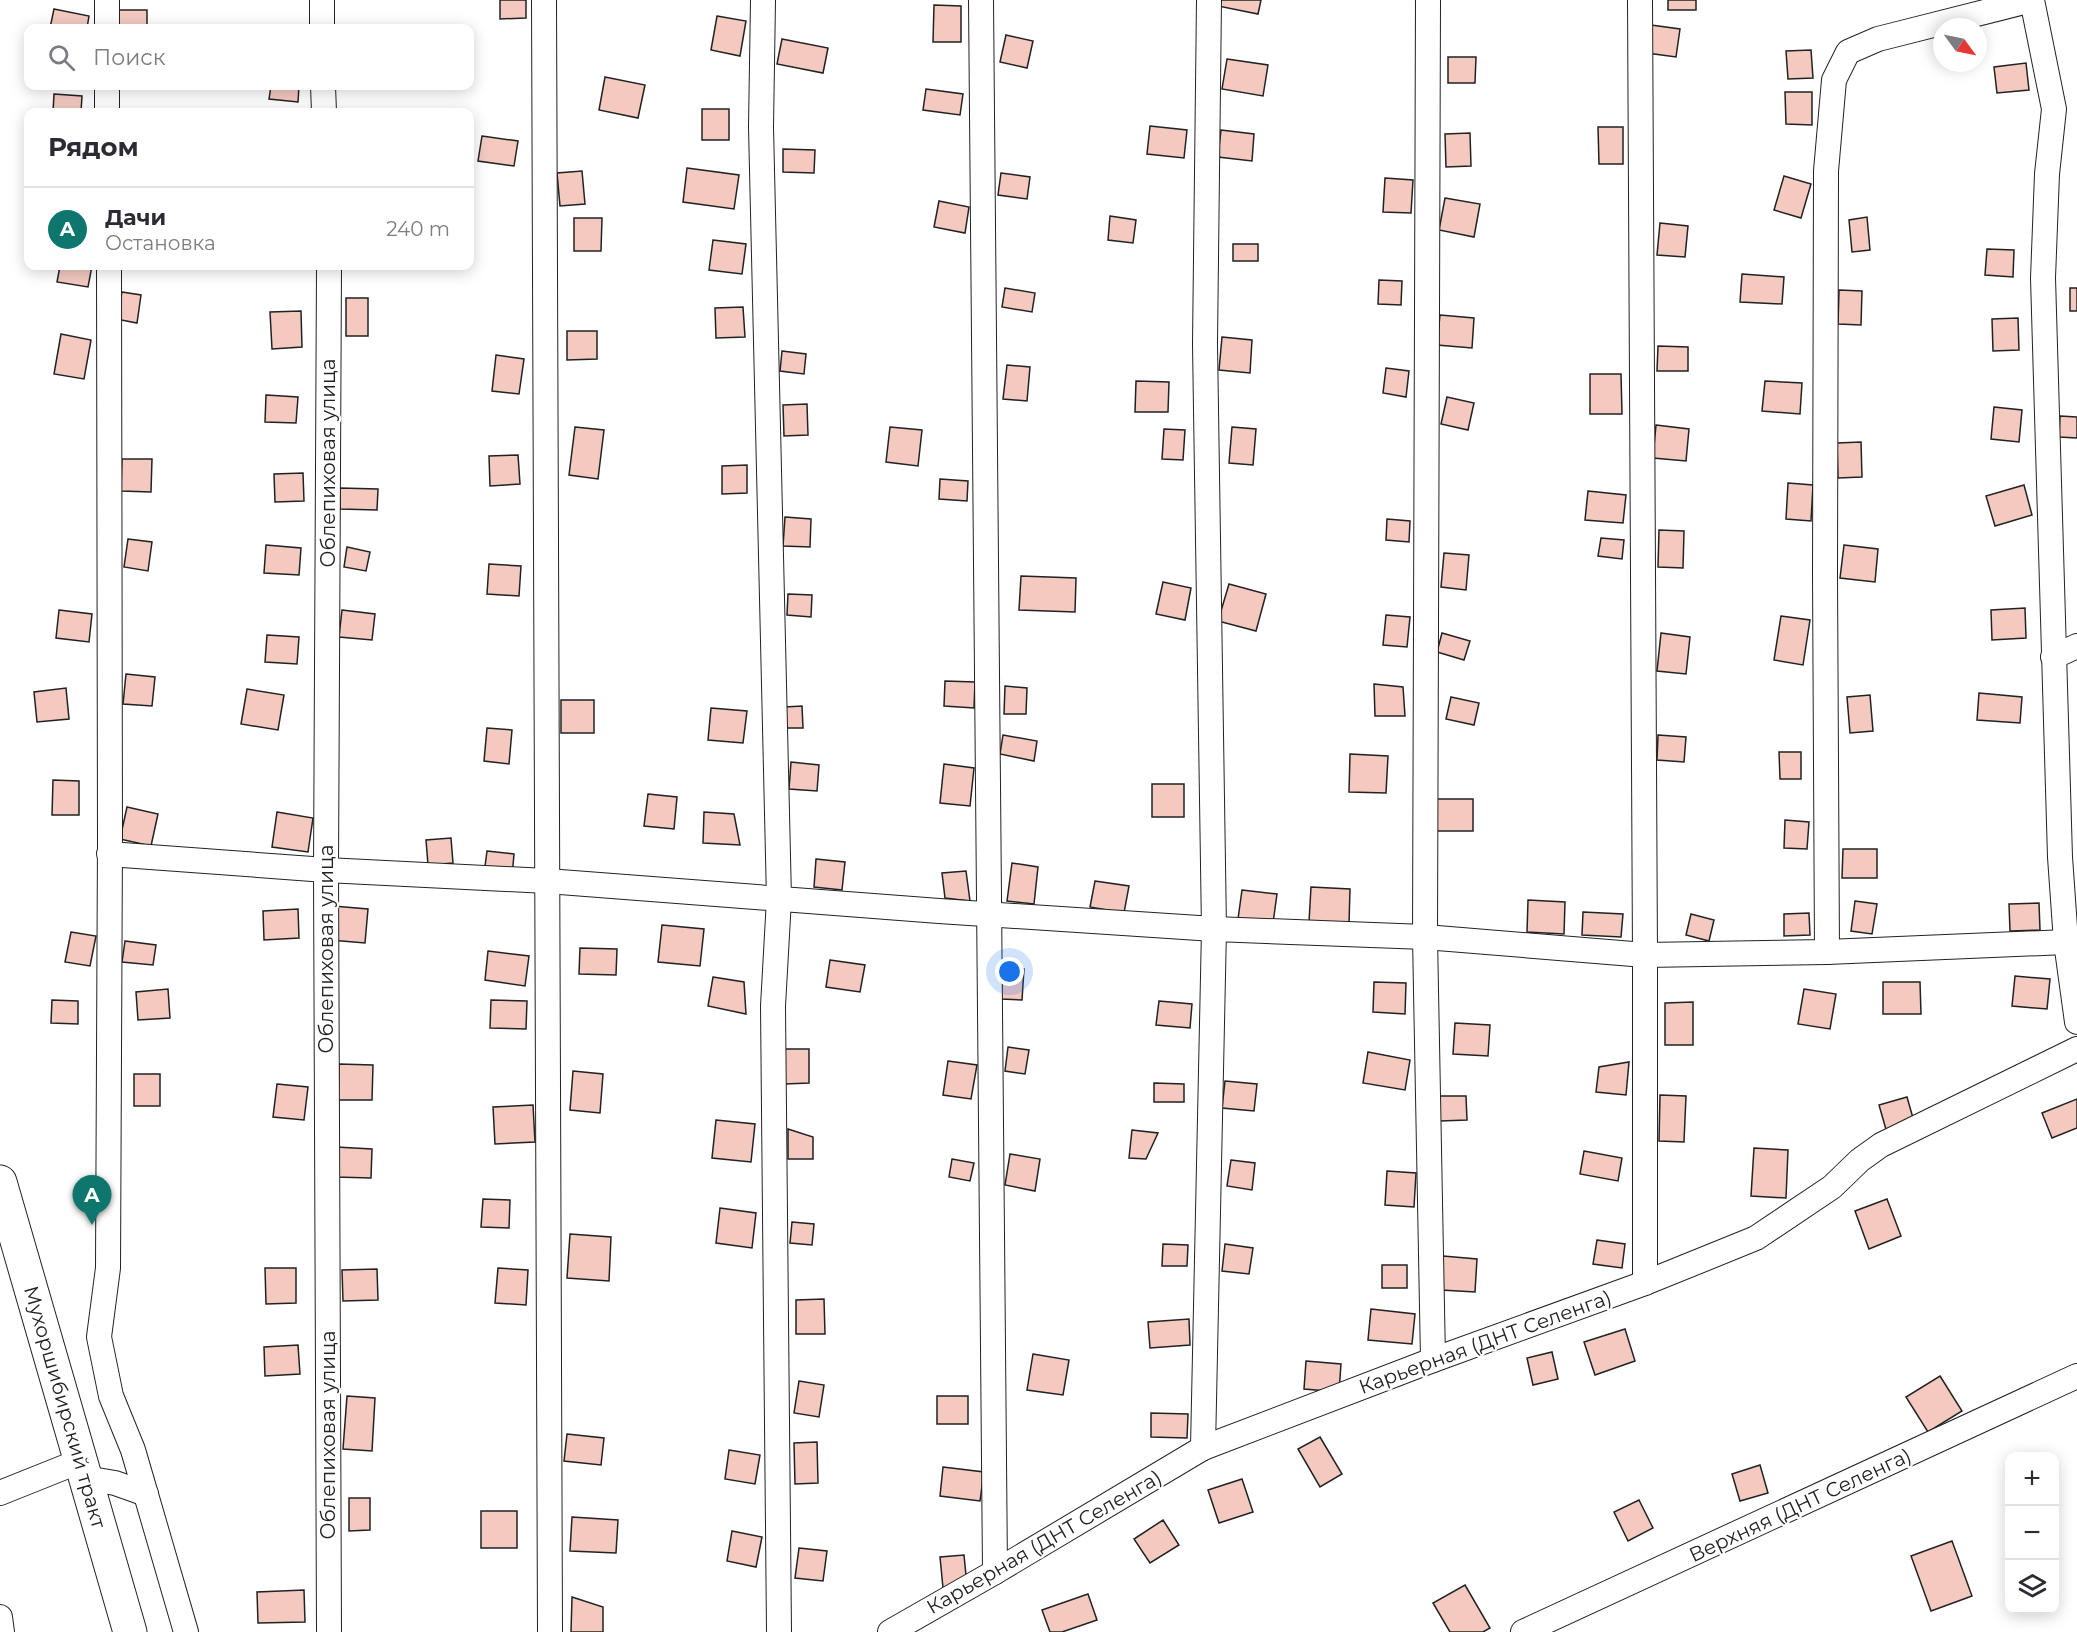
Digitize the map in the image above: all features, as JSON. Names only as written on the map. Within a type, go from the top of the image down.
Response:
[{"type":"main road","name":"Мухоршибирский тракт","points":[[0,1182],[130,1632]]},
{"type":"street","points":[[106,0],[107,24]]},
{"type":"street","points":[[322,0],[322,24]]},
{"type":"street","points":[[544,0],[550,1632]]},
{"type":"street","points":[[763,0],[761,127],[779,899],[773,1006],[779,1632]]},
{"type":"street","points":[[981,0],[995,1572]]},
{"type":"street","points":[[1203,1448],[1214,929],[1205,344],[1209,0]]},
{"type":"street","points":[[1428,0],[1425,937],[1433,1360]]},
{"type":"street","points":[[1640,0],[1645,1282]]},
{"type":"street","points":[[1827,952],[1826,171],[1834,80],[1848,52],[1878,39],[2032,0],[2054,109],[2047,174],[2043,278],[2054,657],[2068,853],[2066,942],[2077,1022]]},
{"type":"street","points":[[107,90],[107,108]]},
{"type":"street","points":[[323,90],[324,108]]},
{"type":"street","points":[[109,270],[108,1268],[99,1337],[111,1396],[133,1450],[186,1632]]},
{"type":"street","name":"Облепиховая улица","points":[[329,270],[326,870],[329,1632]]},
{"type":"street","points":[[2054,657],[2077,646]]},
{"type":"street","points":[[110,854],[326,870],[548,881],[1214,929],[1425,937],[1645,955],[1827,952],[2066,942]]},
{"type":"street","name":"Карьерная (ДНТ Селенга)","points":[[890,1632],[1203,1448],[1756,1238],[1832,1187],[1860,1160],[1881,1145],[2077,1049]]},
{"type":"street","name":"Верхняя (ДНТ Селенга)","points":[[1523,1632],[2077,1376]]},
{"type":"street","points":[[0,1493],[83,1469],[146,1494]]},
{"type":"street","points":[[0,1617],[2,1632]]},
{"type":"building","points":[[500,0],[526,0],[526,18],[500,19]]},
{"type":"building","points":[[1219,0],[1261,0],[1258,14],[1218,6]]},
{"type":"building","points":[[1668,0],[1696,0],[1696,10],[1668,10]]},
{"type":"building","points":[[934,5],[961,6],[961,42],[933,42]]},
{"type":"building","points":[[54,9],[89,16],[88,24],[51,24]]},
{"type":"building","points":[[118,10],[147,10],[147,24],[118,24]]},
{"type":"building","points":[[717,16],[746,21],[740,56],[711,50]]},
{"type":"building","points":[[1651,25],[1680,29],[1676,57],[1647,53]]},
{"type":"building","points":[[1006,35],[1033,41],[1027,68],[1000,62]]},
{"type":"building","points":[[782,39],[828,48],[823,73],[777,64]]},
{"type":"building","points":[[1811,50],[1813,78],[1788,79],[1786,51]]},
{"type":"building","points":[[1448,57],[1476,57],[1475,83],[1448,83]]},
{"type":"building","points":[[1227,59],[1268,65],[1263,96],[1222,89]]},
{"type":"building","points":[[2026,63],[2029,90],[1997,93],[1994,67]]},
{"type":"building","points":[[605,77],[645,85],[638,118],[599,110]]},
{"type":"building","points":[[926,89],[963,94],[960,115],[923,110]]},
{"type":"building","points":[[270,90],[299,90],[298,102],[269,99]]},
{"type":"building","points":[[1785,92],[1812,92],[1812,125],[1786,124]]},
{"type":"building","points":[[54,94],[82,96],[81,108],[53,108]]},
{"type":"building","points":[[702,109],[729,109],[729,140],[702,140]]},
{"type":"building","points":[[1150,126],[1187,130],[1184,158],[1147,154]]},
{"type":"building","points":[[1598,127],[1623,127],[1623,164],[1599,164]]},
{"type":"building","points":[[1221,130],[1254,134],[1252,161],[1218,157]]},
{"type":"building","points":[[1470,133],[1471,166],[1446,167],[1445,134]]},
{"type":"building","points":[[482,136],[518,141],[514,166],[478,161]]},
{"type":"building","points":[[783,149],[815,150],[814,173],[783,172]]},
{"type":"building","points":[[687,168],[739,175],[734,209],[683,202]]},
{"type":"building","points":[[582,171],[585,204],[560,206],[557,173]]},
{"type":"building","points":[[1001,173],[1030,177],[1027,199],[998,195]]},
{"type":"building","points":[[1784,176],[1811,184],[1801,218],[1774,210]]},
{"type":"building","points":[[1385,178],[1413,180],[1411,213],[1383,212]]},
{"type":"building","points":[[1445,198],[1480,204],[1474,237],[1439,230]]},
{"type":"building","points":[[939,201],[969,207],[965,233],[934,227]]},
{"type":"building","points":[[1110,216],[1136,220],[1133,243],[1108,240]]},
{"type":"building","points":[[1867,217],[1870,250],[1852,252],[1849,220]]},
{"type":"building","points":[[574,218],[602,218],[601,251],[574,251]]},
{"type":"building","points":[[1660,223],[1688,226],[1685,257],[1657,255]]},
{"type":"building","points":[[713,240],[746,244],[742,274],[709,270]]},
{"type":"building","points":[[1233,244],[1258,244],[1258,261],[1233,261]]},
{"type":"building","points":[[1987,249],[2014,250],[2013,277],[1985,275]]},
{"type":"building","points":[[59,270],[91,270],[88,287],[57,282]]},
{"type":"building","points":[[1742,274],[1784,277],[1782,304],[1740,302]]},
{"type":"building","points":[[1379,280],[1402,281],[1401,305],[1378,304]]},
{"type":"building","points":[[1005,288],[1035,293],[1032,312],[1002,307]]},
{"type":"building","points":[[2070,288],[2077,288],[2077,311],[2070,311]]},
{"type":"building","points":[[1839,290],[1862,291],[1861,325],[1838,324]]},
{"type":"building","points":[[122,292],[141,295],[137,323],[116,319]]},
{"type":"building","points":[[346,298],[368,298],[368,336],[346,336]]},
{"type":"building","points":[[743,307],[745,337],[716,338],[715,308]]},
{"type":"building","points":[[301,311],[302,347],[272,349],[270,312]]},
{"type":"building","points":[[1440,315],[1474,318],[1472,348],[1437,345]]},
{"type":"building","points":[[2018,318],[2019,350],[1993,351],[1992,319]]},
{"type":"building","points":[[567,331],[597,331],[597,359],[567,360]]},
{"type":"building","points":[[61,334],[91,340],[84,379],[54,374]]},
{"type":"building","points":[[1222,337],[1252,340],[1250,373],[1219,370]]},
{"type":"building","points":[[1658,346],[1688,347],[1688,371],[1657,371]]},
{"type":"building","points":[[782,351],[806,354],[804,374],[780,371]]},
{"type":"building","points":[[496,355],[524,359],[519,394],[492,391]]},
{"type":"building","points":[[1007,365],[1030,367],[1027,401],[1003,399]]},
{"type":"building","points":[[1386,368],[1409,371],[1406,397],[1383,393]]},
{"type":"building","points":[[1590,374],[1621,374],[1622,414],[1590,414]]},
{"type":"building","points":[[1136,381],[1169,382],[1168,412],[1135,412]]},
{"type":"building","points":[[1765,381],[1802,383],[1800,414],[1762,411]]},
{"type":"building","points":[[266,395],[298,397],[296,423],[265,422]]},
{"type":"building","points":[[1447,397],[1474,403],[1468,430],[1441,424]]},
{"type":"building","points":[[807,404],[808,435],[784,436],[783,405]]},
{"type":"building","points":[[1994,407],[2022,410],[2019,442],[1991,439]]},
{"type":"building","points":[[2060,416],[2077,417],[2077,438],[2059,437]]},
{"type":"building","points":[[1656,425],[1689,429],[1686,461],[1653,458]]},
{"type":"building","points":[[575,427],[604,430],[598,479],[569,475]]},
{"type":"building","points":[[890,427],[922,430],[918,466],[886,462]]},
{"type":"building","points":[[1232,427],[1256,429],[1253,465],[1229,463]]},
{"type":"building","points":[[1164,429],[1185,430],[1183,460],[1162,459]]},
{"type":"building","points":[[1861,442],[1862,477],[1838,478],[1837,443]]},
{"type":"building","points":[[518,455],[520,484],[490,486],[489,456]]},
{"type":"building","points":[[122,459],[152,459],[151,492],[121,491]]},
{"type":"building","points":[[747,465],[747,493],[722,494],[722,466]]},
{"type":"building","points":[[303,473],[304,501],[275,502],[274,474]]},
{"type":"building","points":[[940,479],[968,481],[967,501],[939,499]]},
{"type":"building","points":[[1788,483],[1813,485],[1811,521],[1786,519]]},
{"type":"building","points":[[2024,485],[2032,515],[1995,526],[1986,496]]},
{"type":"building","points":[[340,488],[378,489],[377,510],[340,509]]},
{"type":"building","points":[[1588,491],[1626,495],[1623,523],[1585,520]]},
{"type":"building","points":[[785,517],[811,519],[810,547],[783,546]]},
{"type":"building","points":[[1387,519],[1410,521],[1409,542],[1386,540]]},
{"type":"building","points":[[1659,530],[1684,531],[1683,568],[1658,567]]},
{"type":"building","points":[[1601,538],[1624,540],[1622,559],[1598,556]]},
{"type":"building","points":[[128,539],[152,542],[148,571],[124,567]]},
{"type":"building","points":[[266,545],[301,548],[299,575],[264,573]]},
{"type":"building","points":[[1844,545],[1878,549],[1875,582],[1840,578]]},
{"type":"building","points":[[347,547],[370,552],[366,571],[344,567]]},
{"type":"building","points":[[1444,553],[1469,555],[1466,590],[1441,587]]},
{"type":"building","points":[[489,564],[521,566],[519,596],[487,594]]},
{"type":"building","points":[[1021,576],[1076,578],[1075,612],[1019,610]]},
{"type":"building","points":[[1163,582],[1191,588],[1185,620],[1156,614]]},
{"type":"building","points":[[1229,584],[1266,594],[1256,631],[1218,621]]},
{"type":"building","points":[[788,594],[812,595],[811,617],[787,615]]},
{"type":"building","points":[[2025,608],[2026,638],[1992,640],[1991,610]]},
{"type":"building","points":[[59,610],[92,614],[89,642],[56,638]]},
{"type":"building","points":[[342,610],[375,614],[372,640],[339,637]]},
{"type":"building","points":[[1386,615],[1410,617],[1407,647],[1383,645]]},
{"type":"building","points":[[1781,616],[1810,620],[1803,665],[1774,660]]},
{"type":"building","points":[[1442,633],[1470,641],[1464,660],[1437,652]]},
{"type":"building","points":[[1661,633],[1690,637],[1686,674],[1657,671]]},
{"type":"building","points":[[267,635],[299,637],[297,664],[265,662]]},
{"type":"building","points":[[126,674],[155,677],[152,706],[123,704]]},
{"type":"building","points":[[945,681],[975,682],[974,708],[944,706]]},
{"type":"building","points":[[1374,684],[1403,687],[1405,716],[1375,716]]},
{"type":"building","points":[[1005,686],[1027,688],[1026,714],[1004,714]]},
{"type":"building","points":[[66,688],[69,719],[37,722],[34,692]]},
{"type":"building","points":[[247,689],[284,695],[278,730],[241,724]]},
{"type":"building","points":[[1979,693],[2022,697],[2020,723],[1977,720]]},
{"type":"building","points":[[1870,695],[1873,731],[1850,733],[1847,697]]},
{"type":"building","points":[[1451,697],[1479,703],[1474,725],[1446,719]]},
{"type":"building","points":[[561,700],[594,700],[594,733],[561,733]]},
{"type":"building","points":[[802,706],[803,728],[786,728],[785,707]]},
{"type":"building","points":[[711,708],[747,711],[743,743],[708,740]]},
{"type":"building","points":[[487,728],[512,730],[509,764],[484,761]]},
{"type":"building","points":[[1003,735],[1037,741],[1034,761],[1000,754]]},
{"type":"building","points":[[1658,735],[1686,737],[1684,762],[1657,760]]},
{"type":"building","points":[[1779,752],[1801,752],[1801,779],[1780,779]]},
{"type":"building","points":[[1350,754],[1388,756],[1386,793],[1349,792]]},
{"type":"building","points":[[791,762],[819,765],[817,791],[789,789]]},
{"type":"building","points":[[944,764],[974,768],[970,806],[940,803]]},
{"type":"building","points":[[53,780],[79,781],[79,815],[52,815]]},
{"type":"building","points":[[1152,784],[1184,784],[1184,817],[1152,817]]},
{"type":"building","points":[[648,794],[677,797],[674,829],[644,826]]},
{"type":"building","points":[[1437,799],[1473,799],[1473,831],[1437,831]]},
{"type":"building","points":[[127,807],[158,814],[151,846],[120,839]]},
{"type":"building","points":[[277,812],[313,818],[308,852],[272,847]]},
{"type":"building","points":[[704,812],[734,814],[740,845],[703,843]]},
{"type":"building","points":[[1785,820],[1809,822],[1807,849],[1784,848]]},
{"type":"building","points":[[451,838],[453,863],[428,865],[426,840]]},
{"type":"building","points":[[1843,849],[1877,849],[1877,878],[1842,878]]},
{"type":"building","points":[[487,851],[514,854],[512,877],[484,874]]},
{"type":"building","points":[[816,859],[845,862],[842,890],[814,887]]},
{"type":"building","points":[[1012,863],[1038,867],[1034,904],[1007,901]]},
{"type":"building","points":[[966,871],[970,901],[945,898],[942,873]]},
{"type":"building","points":[[1095,881],[1129,886],[1124,913],[1090,907]]},
{"type":"building","points":[[1311,887],[1350,889],[1349,924],[1309,922]]},
{"type":"building","points":[[1242,890],[1277,894],[1273,923],[1238,919]]},
{"type":"building","points":[[1528,900],[1565,902],[1564,934],[1527,932]]},
{"type":"building","points":[[1855,901],[1877,904],[1872,934],[1851,931]]},
{"type":"building","points":[[2039,903],[2040,930],[2010,931],[2009,904]]},
{"type":"building","points":[[333,906],[368,909],[365,943],[330,940]]},
{"type":"building","points":[[298,909],[299,938],[264,940],[263,911]]},
{"type":"building","points":[[1583,912],[1623,914],[1621,937],[1582,935]]},
{"type":"building","points":[[1809,913],[1810,935],[1784,936],[1784,914]]},
{"type":"building","points":[[1691,914],[1714,920],[1709,941],[1686,935]]},
{"type":"building","points":[[662,925],[704,929],[700,966],[658,962]]},
{"type":"building","points":[[71,932],[96,936],[90,966],[65,962]]},
{"type":"building","points":[[125,941],[156,945],[153,965],[122,962]]},
{"type":"building","points":[[580,948],[617,949],[616,975],[579,974]]},
{"type":"building","points":[[488,951],[529,956],[525,986],[485,980]]},
{"type":"building","points":[[830,960],[865,965],[860,992],[826,987]]},
{"type":"building","points":[[1003,968],[1024,969],[1022,1000],[1001,999]]},
{"type":"building","points":[[2015,976],[2050,979],[2047,1009],[2012,1006]]},
{"type":"building","points":[[713,977],[744,982],[746,1014],[708,1006]]},
{"type":"building","points":[[1374,982],[1406,983],[1405,1014],[1373,1012]]},
{"type":"building","points":[[1883,982],[1920,982],[1921,1014],[1883,1014]]},
{"type":"building","points":[[168,989],[170,1018],[138,1020],[136,992]]},
{"type":"building","points":[[1804,989],[1836,994],[1830,1029],[1798,1024]]},
{"type":"building","points":[[52,1000],[78,1001],[78,1024],[51,1023]]},
{"type":"building","points":[[491,1000],[527,1001],[526,1029],[490,1028]]},
{"type":"building","points":[[1159,1001],[1192,1004],[1190,1028],[1156,1025]]},
{"type":"building","points":[[1693,1002],[1693,1045],[1665,1045],[1665,1003]]},
{"type":"building","points":[[1455,1023],[1490,1025],[1488,1056],[1453,1054]]},
{"type":"building","points":[[1008,1047],[1029,1050],[1025,1074],[1005,1071]]},
{"type":"building","points":[[785,1049],[809,1049],[809,1083],[785,1084]]},
{"type":"building","points":[[1368,1052],[1410,1060],[1405,1090],[1363,1083]]},
{"type":"building","points":[[948,1061],[977,1065],[971,1099],[943,1095]]},
{"type":"building","points":[[1629,1062],[1626,1095],[1596,1092],[1599,1067]]},
{"type":"building","points":[[339,1064],[373,1065],[372,1100],[338,1100]]},
{"type":"building","points":[[573,1071],[603,1074],[600,1113],[570,1110]]},
{"type":"building","points":[[134,1074],[160,1074],[160,1106],[134,1106]]},
{"type":"building","points":[[1225,1081],[1257,1084],[1254,1111],[1222,1108]]},
{"type":"building","points":[[1154,1083],[1184,1084],[1184,1102],[1154,1102]]},
{"type":"building","points":[[277,1084],[308,1087],[304,1120],[273,1117]]},
{"type":"building","points":[[1660,1095],[1686,1096],[1684,1142],[1659,1141]]},
{"type":"building","points":[[1440,1096],[1466,1096],[1467,1120],[1440,1121]]},
{"type":"building","points":[[1907,1097],[1915,1125],[1887,1133],[1879,1105]]},
{"type":"building","points":[[2077,1099],[2077,1128],[2052,1138],[2042,1113]]},
{"type":"building","points":[[533,1105],[535,1142],[495,1144],[493,1107]]},
{"type":"building","points":[[716,1120],[755,1124],[751,1162],[712,1158]]},
{"type":"building","points":[[788,1129],[813,1137],[813,1159],[788,1159]]},
{"type":"building","points":[[1132,1130],[1158,1133],[1146,1159],[1129,1158]]},
{"type":"building","points":[[336,1147],[372,1149],[371,1178],[335,1177]]},
{"type":"building","points":[[1754,1148],[1788,1150],[1786,1198],[1751,1196]]},
{"type":"building","points":[[1584,1151],[1622,1158],[1618,1181],[1580,1174]]},
{"type":"building","points":[[1010,1154],[1040,1159],[1035,1191],[1005,1185]]},
{"type":"building","points":[[952,1159],[974,1163],[970,1181],[949,1177]]},
{"type":"building","points":[[1231,1160],[1255,1163],[1252,1190],[1227,1186]]},
{"type":"building","points":[[1387,1171],[1416,1173],[1414,1207],[1385,1205]]},
{"type":"building","points":[[483,1199],[510,1200],[509,1228],[481,1227]]},
{"type":"building","points":[[1887,1199],[1901,1236],[1869,1249],[1855,1211]]},
{"type":"building","points":[[720,1208],[756,1213],[752,1248],[716,1243]]},
{"type":"building","points":[[792,1222],[814,1224],[812,1245],[790,1243]]},
{"type":"building","points":[[570,1234],[611,1237],[609,1281],[567,1278]]},
{"type":"building","points":[[1597,1240],[1625,1244],[1622,1268],[1593,1264]]},
{"type":"building","points":[[1163,1244],[1188,1245],[1187,1266],[1162,1266]]},
{"type":"building","points":[[1225,1244],[1253,1248],[1249,1274],[1222,1271]]},
{"type":"building","points":[[1443,1256],[1477,1259],[1475,1292],[1441,1290]]},
{"type":"building","points":[[1382,1265],[1407,1265],[1407,1288],[1382,1288]]},
{"type":"building","points":[[265,1268],[296,1268],[296,1303],[266,1304]]},
{"type":"building","points":[[498,1268],[528,1270],[526,1305],[495,1303]]},
{"type":"building","points":[[377,1269],[378,1300],[343,1301],[342,1270]]},
{"type":"building","points":[[824,1299],[825,1334],[796,1334],[796,1300]]},
{"type":"building","points":[[1371,1309],[1415,1314],[1412,1344],[1368,1340]]},
{"type":"building","points":[[1189,1319],[1190,1345],[1150,1348],[1148,1322]]},
{"type":"building","points":[[1625,1329],[1635,1361],[1595,1375],[1584,1342]]},
{"type":"building","points":[[298,1345],[300,1374],[265,1376],[264,1347]]},
{"type":"building","points":[[1552,1352],[1558,1379],[1533,1385],[1527,1358]]},
{"type":"building","points":[[1033,1354],[1069,1360],[1063,1395],[1027,1390]]},
{"type":"building","points":[[1306,1361],[1341,1364],[1339,1392],[1304,1389]]},
{"type":"building","points":[[1940,1376],[1962,1411],[1928,1432],[1906,1397]]},
{"type":"building","points":[[799,1381],[824,1385],[819,1417],[794,1413]]},
{"type":"building","points":[[347,1396],[375,1398],[372,1451],[343,1449]]},
{"type":"building","points":[[937,1396],[968,1396],[968,1424],[937,1424]]},
{"type":"building","points":[[1151,1413],[1188,1414],[1187,1438],[1151,1437]]},
{"type":"building","points":[[567,1434],[604,1438],[601,1465],[564,1461]]},
{"type":"building","points":[[1320,1437],[1342,1474],[1320,1487],[1298,1449]]},
{"type":"building","points":[[817,1442],[818,1483],[795,1484],[794,1443]]},
{"type":"building","points":[[729,1450],[760,1455],[755,1484],[725,1479]]},
{"type":"building","points":[[1760,1465],[1768,1493],[1740,1501],[1732,1474]]},
{"type":"building","points":[[943,1467],[984,1472],[980,1501],[940,1496]]},
{"type":"building","points":[[1242,1479],[1253,1512],[1219,1523],[1208,1490]]},
{"type":"building","points":[[349,1498],[370,1498],[370,1530],[349,1531]]},
{"type":"building","points":[[1639,1500],[1653,1528],[1628,1541],[1614,1512]]},
{"type":"building","points":[[481,1511],[517,1511],[517,1548],[481,1548]]},
{"type":"building","points":[[572,1517],[618,1520],[616,1553],[570,1551]]},
{"type":"building","points":[[1163,1520],[1179,1545],[1150,1563],[1134,1539]]},
{"type":"building","points":[[732,1531],[762,1537],[756,1567],[727,1561]]},
{"type":"building","points":[[1952,1541],[1972,1596],[1931,1611],[1911,1556]]},
{"type":"building","points":[[799,1548],[827,1551],[823,1581],[795,1578]]},
{"type":"building","points":[[964,1555],[967,1586],[943,1588],[940,1557]]},
{"type":"building","points":[[1465,1585],[1490,1628],[1483,1632],[1450,1632],[1433,1603]]},
{"type":"building","points":[[304,1590],[305,1622],[258,1623],[257,1592]]},
{"type":"building","points":[[1088,1594],[1097,1620],[1062,1632],[1050,1632],[1042,1610]]},
{"type":"building","points":[[572,1597],[603,1607],[603,1632],[571,1632]]},
{"type":"place","name":"Дачи","points":[[92,1225]]}]
